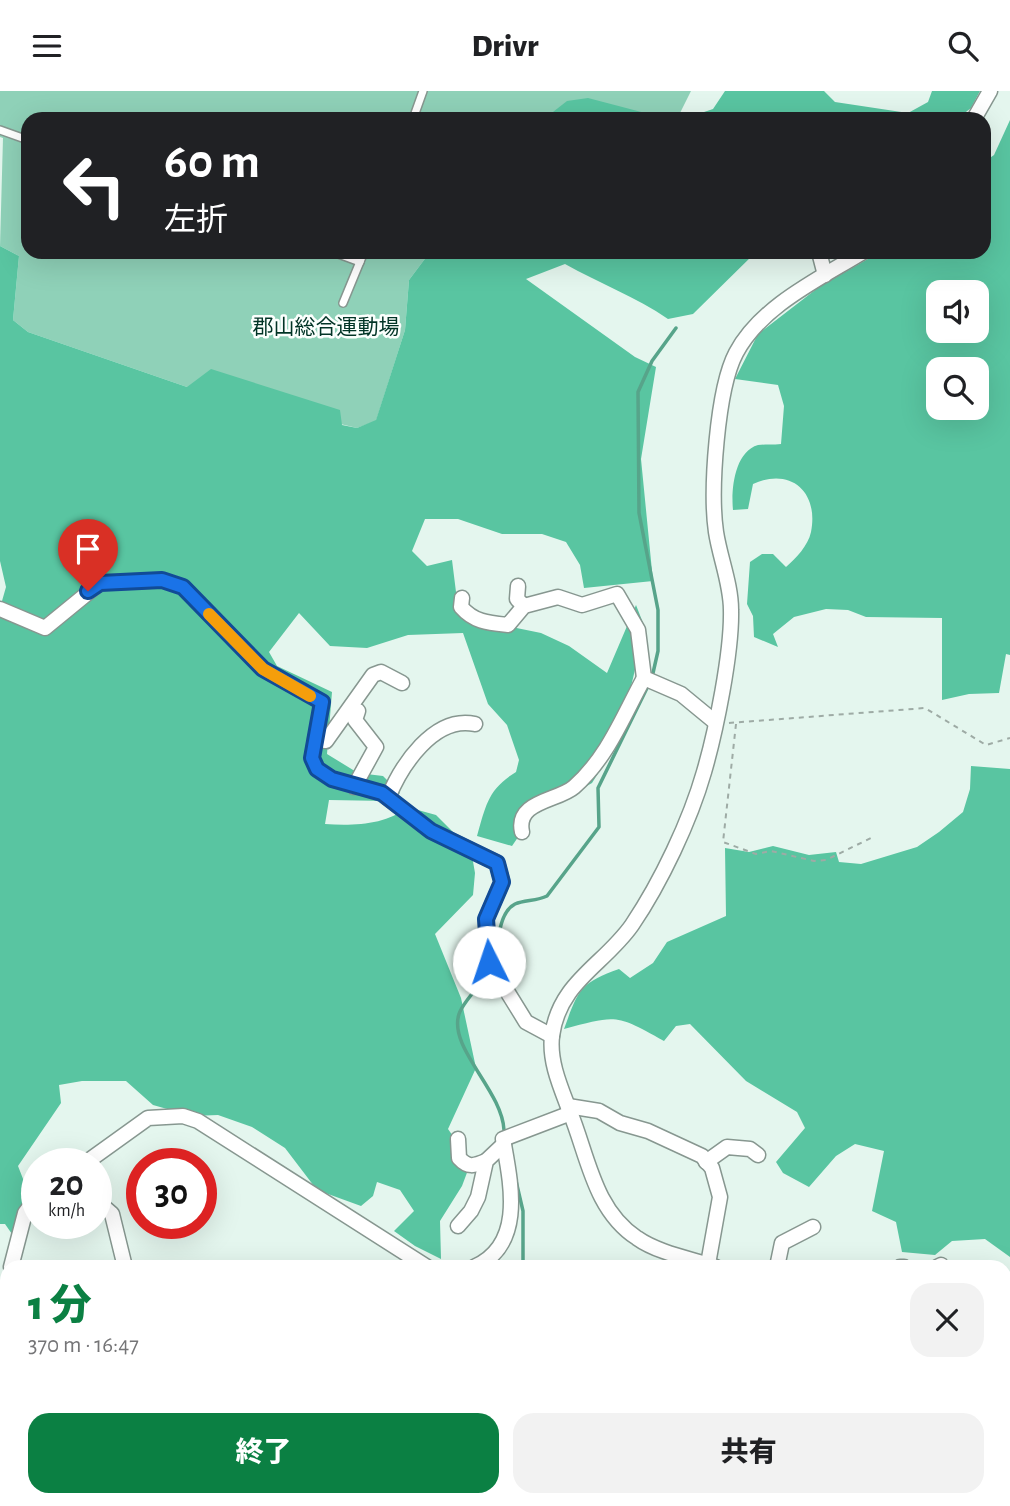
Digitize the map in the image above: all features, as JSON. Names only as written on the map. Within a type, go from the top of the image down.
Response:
[{"type":"street","points":[[978,112],[990,91]]},
{"type":"street","points":[[821,259],[825,275]]},
{"type":"street","points":[[690,1260],[639,1240],[621,1226],[604,1203],[585,1160],[553,1059],[552,1036],[560,1007],[575,982],[603,958],[632,925],[687,823],[705,770],[732,608],[716,532],[714,493],[720,400],[735,354],[753,328],[851,259]]},
{"type":"street","points":[[0,609],[44,628],[100,583],[162,580],[183,587],[263,669],[322,702],[312,758],[317,769],[332,779],[388,798],[431,831],[497,863],[502,882],[486,919],[489,962],[526,1022],[552,1036]]},
{"type":"street","points":[[518,586],[517,599],[524,606]]},
{"type":"street","points":[[462,598],[461,607],[469,616],[508,625],[524,606],[558,597],[582,605],[617,594],[638,630],[644,677],[611,745],[575,786],[559,797],[534,804],[526,812],[522,832]]},
{"type":"street","points":[[315,739],[326,741],[373,675],[381,672],[402,683]]},
{"type":"street","points":[[644,677],[681,694],[714,723]]},
{"type":"street","points":[[354,787],[376,747],[355,720],[358,711]]},
{"type":"street","points":[[388,798],[394,783],[430,736],[448,726],[475,724]]},
{"type":"street","points":[[484,1260],[499,1250],[508,1233],[511,1212],[503,1139],[569,1110],[599,1111],[620,1123],[648,1131],[702,1156],[712,1168],[720,1196],[704,1260]]},
{"type":"street","points":[[106,1148],[148,1118],[183,1116],[198,1121],[416,1260]]},
{"type":"street","points":[[458,1139],[459,1158],[465,1164],[474,1166],[486,1161],[504,1144]]},
{"type":"street","points":[[706,1162],[727,1147],[750,1149],[758,1155]]},
{"type":"street","points":[[458,1226],[471,1212],[478,1197],[486,1161]]},
{"type":"street","points":[[112,1214],[123,1260]]},
{"type":"street","points":[[12,1260],[21,1227]]},
{"type":"street","points":[[778,1260],[782,1243],[813,1227]]},
{"type":"lane","points":[[416,112],[423,91]]},
{"type":"lane","points":[[0,130],[21,138]]},
{"type":"lane","points":[[352,259],[360,262]]},
{"type":"lane","points":[[344,303],[361,259]]},
{"type":"path","points":[[714,723],[925,708],[986,745],[1010,738]]},
{"type":"path","points":[[737,723],[723,842],[757,854],[771,851],[814,861],[826,860],[871,838]]},
{"type":"green space","name":"郡山総合運動場","points":[[0,91],[691,91],[680,112],[625,112],[576,107],[558,112],[21,112],[21,259],[425,259],[409,280],[405,330],[376,421],[357,428],[187,387],[28,332],[13,320],[19,256],[0,246],[3,138],[0,137]]},
{"type":"green space","points":[[725,91],[824,91],[835,102],[901,112],[704,112],[713,109]]},
{"type":"green space","points":[[932,91],[980,91],[966,112],[910,112],[928,102]]},
{"type":"green space","points":[[588,98],[641,112],[553,112],[567,101]]},
{"type":"green space","points":[[1010,120],[1010,655],[1006,654],[999,693],[969,694],[942,700],[942,618],[866,617],[848,610],[826,609],[794,617],[773,634],[778,647],[754,637],[753,616],[747,604],[750,562],[762,554],[773,554],[786,567],[798,556],[807,542],[812,517],[806,494],[790,481],[779,479],[766,479],[753,484],[748,509],[733,510],[736,473],[744,455],[758,445],[781,444],[784,406],[778,385],[735,379],[758,334],[819,287],[868,259],[991,259],[991,157]]},
{"type":"green space","points":[[0,246],[19,256],[13,320],[28,332],[187,387],[211,369],[340,410],[342,425],[357,428],[376,420],[405,330],[409,280],[425,259],[749,259],[693,314],[668,319],[565,264],[526,279],[635,357],[656,367],[641,459],[653,581],[584,588],[580,565],[566,542],[542,534],[502,534],[458,519],[425,519],[412,551],[427,566],[452,560],[459,616],[541,633],[569,646],[607,673],[636,605],[645,628],[628,699],[612,751],[592,783],[560,801],[538,808],[512,846],[477,836],[489,799],[499,785],[516,772],[519,760],[507,725],[488,704],[463,633],[408,635],[367,648],[330,646],[299,613],[269,652],[277,666],[332,692],[327,754],[358,773],[383,776],[400,793],[387,801],[329,800],[325,824],[346,825],[379,821],[390,818],[407,807],[436,815],[471,850],[475,873],[473,895],[435,934],[461,998],[476,1068],[448,1129],[471,1162],[462,1186],[440,1221],[441,1259],[415,1246],[394,1231],[414,1211],[400,1190],[377,1182],[373,1196],[361,1206],[317,1190],[285,1148],[252,1127],[218,1115],[192,1116],[153,1105],[126,1081],[82,1081],[59,1085],[61,1103],[30,1148],[21,1148],[21,1162],[18,1166],[21,1174],[21,1231],[10,1252],[12,1234],[5,1224],[0,1224],[0,608],[6,587],[0,561]]},
{"type":"green space","points":[[971,766],[1010,769],[1010,1257],[985,1239],[952,1241],[935,1255],[902,1252],[896,1222],[872,1211],[884,1151],[855,1144],[836,1156],[809,1187],[783,1173],[776,1162],[805,1128],[797,1112],[746,1081],[690,1024],[676,1026],[664,1041],[635,1026],[616,1020],[596,1021],[564,1029],[577,997],[588,984],[619,969],[630,978],[653,963],[667,942],[726,916],[725,848],[749,852],[773,846],[809,855],[836,852],[839,862],[861,864],[917,847],[963,812],[970,789]]},
{"type":"waterway","points":[[653,673],[658,651],[658,610],[639,513],[638,392],[652,361],[676,328]]},
{"type":"waterway","points":[[496,961],[500,929],[509,908],[547,896],[599,827],[598,788],[648,686]]},
{"type":"waterway","points":[[489,974],[461,1009],[458,1027],[468,1055],[495,1100],[504,1130]]},
{"type":"waterway","points":[[516,1181],[523,1211],[523,1260]]},
{"type":"slow traffic","points":[[209,614],[263,669],[310,696]]},
{"type":"route","points":[[88,591],[100,583],[162,580],[183,587],[263,669],[322,702],[312,758],[317,769],[332,779],[382,793],[431,831],[497,863],[502,882],[486,919],[489,962]]}]
